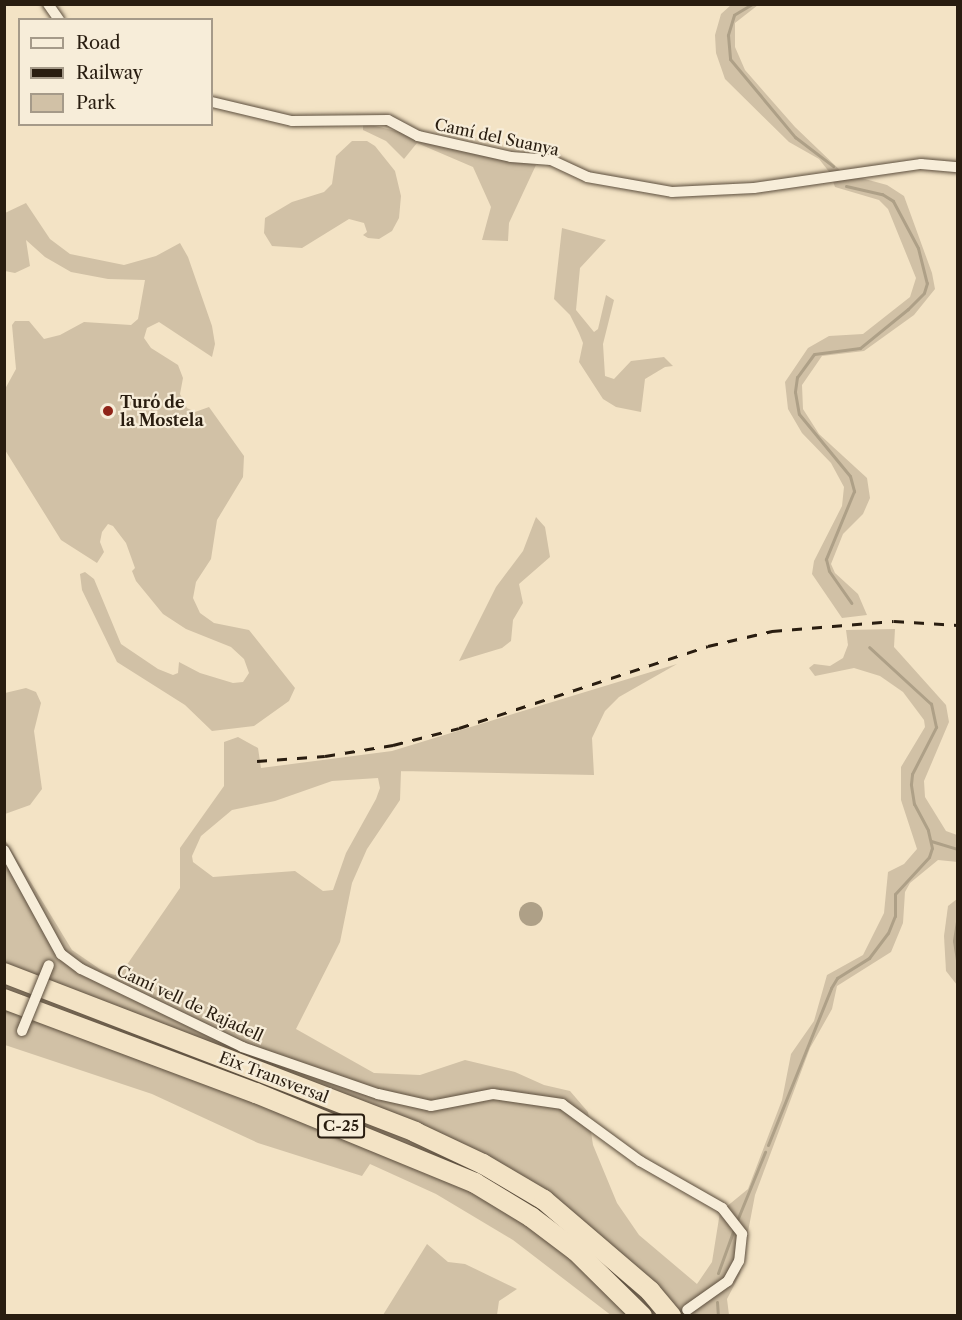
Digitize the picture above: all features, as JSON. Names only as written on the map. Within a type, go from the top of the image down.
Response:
[{"type":"highway","name":"Eix Transversal","points":[[4,973],[415,1132],[483,1164],[544,1200],[679,1313]]},
{"type":"highway","name":"Eix Transversal","points":[[4,999],[256,1093],[475,1183],[531,1217],[576,1251],[642,1316]]},
{"type":"street","points":[[48,4],[58,18]]},
{"type":"street","name":"Camí del Suanya","points":[[213,102],[292,121],[388,120],[418,136],[511,157],[551,160],[587,177],[672,192],[766,186],[921,164],[957,167]]},
{"type":"street","name":"Camí vell de Rajadell","points":[[4,849],[59,951],[81,969],[242,1047],[368,1091],[431,1106],[503,1094],[567,1106],[640,1161],[722,1208],[740,1229],[742,1246],[733,1274],[720,1288],[679,1313]]},
{"type":"street","points":[[20,1036],[49,965],[59,951]]},
{"type":"green space","points":[[731,5],[758,5],[735,23],[735,47],[745,70],[795,127],[843,173],[887,185],[904,196],[932,273],[935,289],[914,315],[864,351],[822,356],[802,385],[803,409],[819,434],[867,478],[870,498],[863,514],[843,534],[831,564],[835,573],[858,594],[867,615],[842,618],[812,574],[814,561],[842,506],[844,487],[831,463],[802,433],[788,409],[785,382],[808,348],[829,336],[863,334],[910,297],[916,278],[888,209],[879,200],[835,187],[830,173],[819,159],[789,142],[725,79],[716,53],[715,35],[721,14]]},
{"type":"green space","points":[[363,123],[536,165],[509,223],[508,241],[482,240],[491,207],[473,167],[417,143],[404,159],[386,141],[363,130]]},
{"type":"green space","points":[[352,141],[367,141],[375,146],[395,171],[401,196],[399,218],[392,231],[379,239],[368,238],[363,235],[367,232],[364,223],[349,219],[302,248],[272,246],[264,233],[265,218],[292,202],[324,192],[332,184],[336,156]]},
{"type":"green space","points":[[26,203],[50,239],[70,254],[124,265],[156,256],[180,243],[188,257],[212,326],[215,344],[212,357],[159,322],[147,328],[144,338],[151,348],[178,365],[183,378],[180,394],[187,408],[195,412],[209,407],[244,456],[243,477],[217,520],[211,559],[196,582],[193,598],[200,613],[214,623],[249,630],[295,688],[289,701],[254,726],[212,731],[185,705],[117,662],[82,590],[80,574],[85,572],[94,579],[121,644],[158,669],[173,675],[178,673],[179,662],[200,673],[233,683],[243,682],[249,673],[244,659],[231,647],[186,629],[163,614],[136,581],[132,571],[135,568],[126,543],[113,526],[108,524],[102,532],[100,542],[104,552],[97,563],[61,540],[5,450],[5,389],[16,369],[12,325],[15,321],[29,321],[44,339],[60,335],[84,322],[131,325],[138,319],[145,280],[108,279],[71,272],[45,257],[26,240],[30,266],[15,273],[5,271],[5,213]]},
{"type":"green space","points":[[562,228],[606,240],[580,268],[576,310],[594,332],[598,329],[606,295],[614,300],[603,344],[605,376],[614,379],[631,361],[664,357],[673,366],[665,367],[645,379],[641,412],[616,407],[603,399],[579,362],[583,343],[570,315],[554,299]]},
{"type":"green space","points":[[536,517],[545,527],[550,557],[519,584],[523,603],[513,620],[511,641],[502,648],[459,661],[496,587],[523,551]]},
{"type":"green space","points":[[895,629],[894,647],[946,705],[949,722],[924,781],[925,797],[946,831],[957,835],[958,862],[938,860],[910,883],[905,892],[903,923],[891,952],[837,986],[832,1009],[810,1048],[755,1195],[740,1274],[727,1299],[729,1315],[612,1316],[513,1240],[436,1194],[370,1164],[362,1176],[258,1143],[152,1094],[5,1045],[4,838],[72,950],[104,972],[115,975],[124,969],[180,888],[180,848],[224,786],[224,742],[238,737],[258,748],[261,768],[392,751],[677,664],[619,697],[605,711],[592,738],[594,775],[401,771],[400,800],[367,849],[352,883],[340,942],[296,1029],[374,1073],[420,1075],[465,1060],[515,1072],[544,1085],[570,1091],[588,1112],[593,1145],[617,1203],[639,1235],[697,1284],[712,1262],[720,1212],[748,1189],[782,1100],[791,1054],[814,1021],[827,975],[863,955],[884,913],[888,872],[904,864],[917,849],[901,800],[901,767],[925,727],[924,720],[903,692],[880,676],[854,668],[815,676],[809,668],[814,664],[830,666],[843,658],[848,645],[846,630]],"holes":[[[378,778],[380,788],[346,853],[333,890],[323,891],[295,871],[213,877],[193,862],[192,856],[201,836],[232,810],[275,801],[332,781]]]},
{"type":"green space","points":[[26,688],[36,692],[41,703],[34,731],[42,789],[30,805],[5,814],[5,693]]},
{"type":"green space","points":[[957,899],[957,985],[946,971],[944,936],[948,906]]},
{"type":"green space","points":[[427,1244],[448,1262],[465,1264],[517,1289],[499,1301],[497,1315],[383,1315]]},
{"type":"shaded area","points":[[531,902],[540,905],[543,914],[540,923],[531,926],[522,923],[519,914],[522,905]]},
{"type":"waterway","points":[[752,4],[734,15],[728,35],[730,59],[795,137],[833,166]]},
{"type":"waterway","points":[[846,186],[882,194],[893,201],[918,248],[927,283],[924,293],[908,309],[860,348],[814,354],[797,377],[795,392],[799,414],[850,476],[854,491],[826,559],[829,571],[851,603]]},
{"type":"waterway","points":[[768,1145],[831,988],[837,978],[869,958],[888,933],[895,916],[895,894],[929,857],[932,848],[928,830],[914,804],[911,784],[912,774],[936,727],[931,704],[869,647]]},
{"type":"waterway","points":[[931,841],[958,849]]},
{"type":"waterway","points":[[958,915],[954,941],[958,965]]},
{"type":"waterway","points":[[736,1223],[765,1152]]},
{"type":"waterway","points":[[718,1273],[734,1229]]},
{"type":"waterway","points":[[717,1302],[718,1316]]},
{"type":"railway","points":[[257,761],[325,756],[393,745],[459,728],[708,646],[772,631],[894,621],[958,625]]},
{"type":"place","name":"Turó de la Mostela","points":[[108,411]]}]
